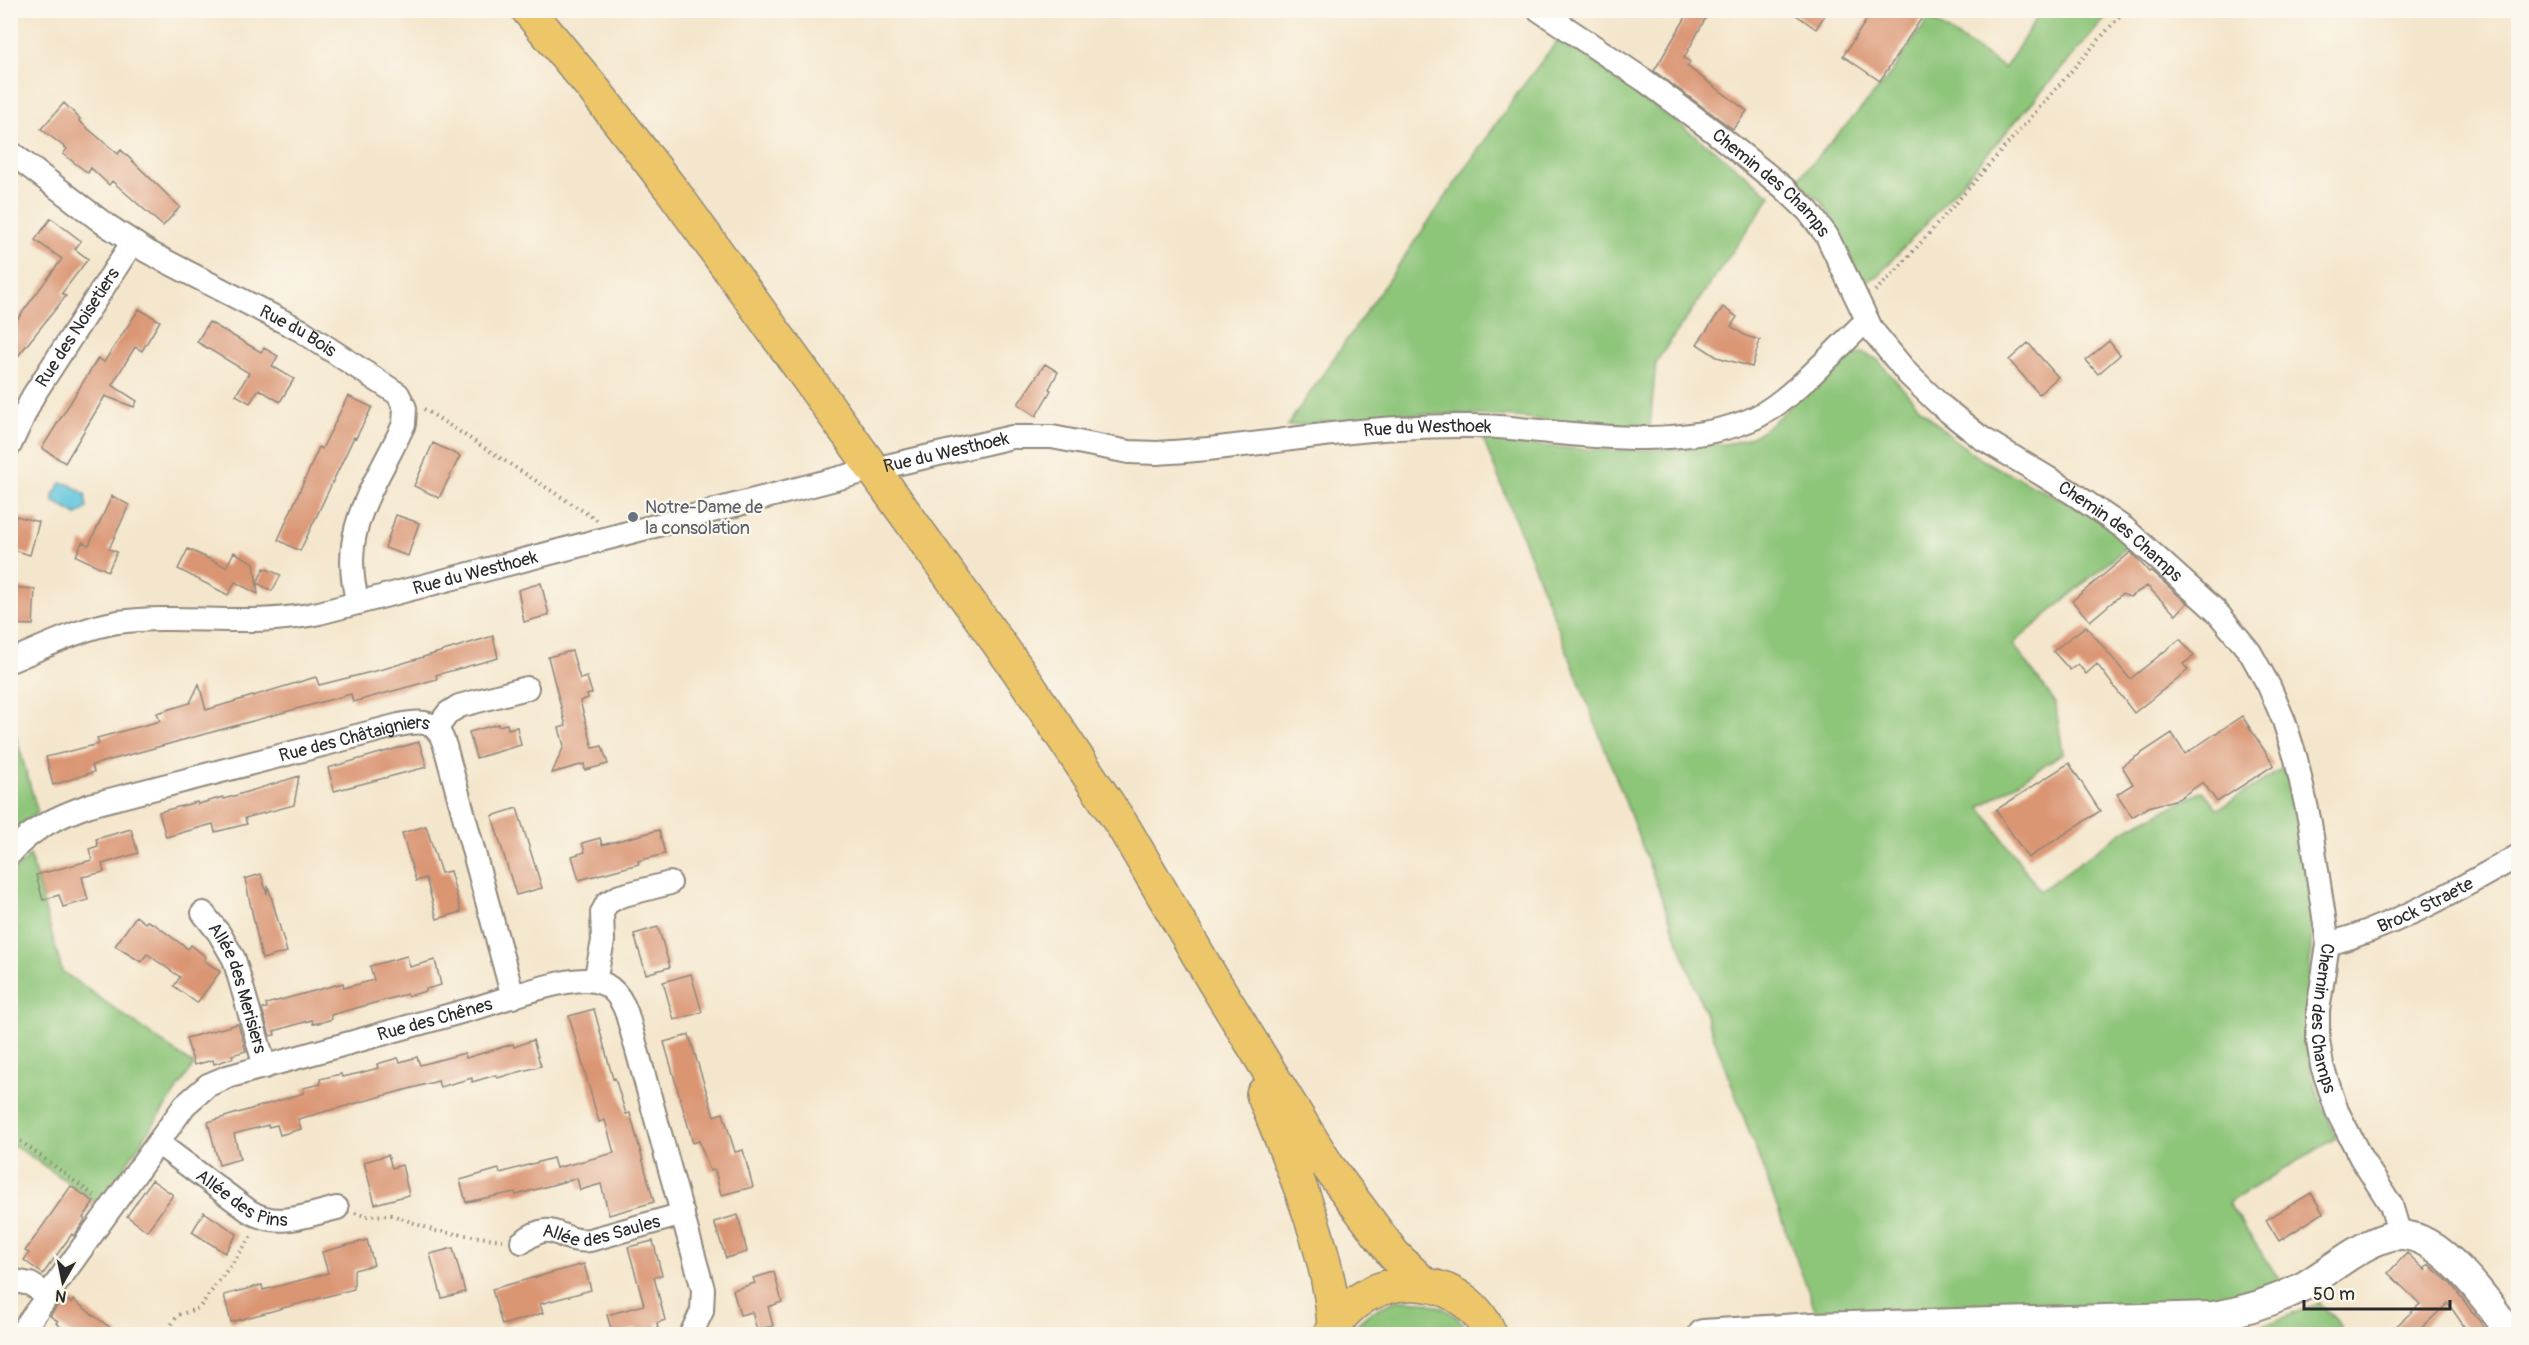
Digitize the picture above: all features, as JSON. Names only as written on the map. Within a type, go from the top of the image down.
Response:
[{"type":"main road","points":[[528,10],[682,202],[1074,749],[1155,879],[1303,1129],[1341,1187],[1394,1256],[1425,1284]]},
{"type":"main road","points":[[1213,980],[1262,1091],[1301,1192],[1328,1282],[1332,1331]]},
{"type":"main road","points":[[1332,1331],[1353,1303],[1373,1291],[1402,1283],[1425,1284],[1448,1292],[1462,1300],[1493,1333]]},
{"type":"street","name":"Chemin des Champs","points":[[1539,10],[1644,80],[1721,137],[1784,188],[1808,211],[1827,236],[1862,310],[1897,362],[1939,404],[1993,446],[2071,492],[2124,528],[2216,611],[2241,640],[2269,686],[2294,750],[2310,824],[2328,944],[2318,1011],[2318,1040],[2322,1066],[2337,1112],[2361,1158],[2391,1205],[2400,1235]]},
{"type":"street","name":"Rue du Bois","points":[[10,152],[132,243],[176,268],[302,331],[394,389],[404,403]]},
{"type":"street","name":"Rue des Noisetiers","points":[[10,444],[33,396],[132,243]]},
{"type":"street","name":"Rue du Westhoek","points":[[10,661],[82,632],[113,623],[144,620],[271,621],[303,616],[874,469],[959,448],[1024,436],[1059,438],[1113,449],[1157,453],[1341,432],[1417,427],[1498,427],[1574,435],[1625,437],[1700,432],[1749,420],[1772,408],[1862,310]]},
{"type":"street","points":[[358,603],[351,569],[354,533],[361,512],[404,424],[406,413],[404,403]]},
{"type":"street","points":[[437,728],[447,713],[459,706],[527,688]]},
{"type":"street","name":"Rue des Châtaigniers","points":[[10,854],[38,828],[60,816],[90,805],[399,725],[425,723],[437,728],[445,746],[513,997]]},
{"type":"street","name":"Brock Straete","points":[[2328,944],[2361,935],[2407,915],[2518,856]]},
{"type":"street","points":[[670,883],[620,896],[607,903],[602,913],[603,940],[596,981],[611,988],[624,1005],[683,1214],[705,1297],[700,1318],[691,1335]]},
{"type":"street","name":"Allée des Merisiers","points":[[203,913],[225,942],[234,959],[265,1067]]},
{"type":"street","name":"Rue des Chênes","points":[[20,1335],[185,1105],[198,1092],[218,1080],[566,982],[596,981]]},
{"type":"street","name":"Allée des Pins","points":[[158,1143],[249,1211],[264,1219],[280,1221],[337,1208]]},
{"type":"street","name":"Allée des Saules","points":[[522,1242],[536,1232],[546,1230],[577,1241],[590,1240],[683,1214]]},
{"type":"street","points":[[1703,1335],[1813,1327],[2195,1318],[2221,1315],[2258,1306],[2289,1293],[2380,1239],[2400,1235],[2420,1239],[2440,1252],[2481,1295],[2510,1335]]},
{"type":"street","points":[[10,1280],[30,1284],[48,1295]]},
{"type":"path","points":[[1862,310],[2125,10]]},
{"type":"path","points":[[404,403],[429,411],[595,518],[602,527],[606,539]]},
{"type":"path","points":[[10,1138],[15,1137],[111,1208]]},
{"type":"path","points":[[337,1208],[365,1216],[393,1215],[435,1231],[522,1242]]},
{"type":"path","points":[[165,1335],[178,1315],[199,1308],[264,1219]]},
{"type":"green space","points":[[2041,11],[2112,11],[1931,218],[1878,275],[1863,284],[1822,202],[1795,182],[1884,83],[1929,18],[2005,68]]},
{"type":"green space","points":[[1560,37],[1717,152],[1771,196],[1656,362],[1650,426],[1589,426],[1518,417],[1457,414],[1387,415],[1287,426],[1519,91]]},
{"type":"green space","points":[[1863,353],[1877,359],[1919,407],[1952,438],[1984,461],[2096,517],[2132,542],[2013,644],[2055,702],[2063,753],[1980,807],[2040,891],[2125,830],[2203,791],[2218,809],[2285,767],[2304,859],[2311,915],[2312,932],[2306,1014],[2307,1047],[2318,1094],[2336,1138],[2228,1203],[2281,1282],[2250,1298],[2192,1307],[1816,1312],[1611,765],[1483,439],[1538,446],[1620,450],[1674,449],[1736,442],[1755,435],[1768,426],[1835,365],[1849,357]]},
{"type":"green space","points":[[11,719],[38,813],[10,831]]},
{"type":"green space","points":[[30,855],[62,971],[194,1065],[99,1204],[14,1145],[11,1150],[11,875]]},
{"type":"green space","points":[[1401,1300],[1412,1300],[1441,1307],[1457,1318],[1471,1334],[1348,1334],[1372,1312]]},
{"type":"green space","points":[[2319,1302],[2337,1321],[2344,1334],[2198,1334],[2246,1329],[2289,1316]]},
{"type":"water","points":[[61,483],[69,484],[85,494],[87,508],[77,515],[53,501],[53,495]]},
{"type":"building","points":[[1690,10],[1710,10],[1684,58],[1690,62],[1687,66],[1747,111],[1733,129],[1654,71]]},
{"type":"building","points":[[1789,10],[1828,10],[1816,29]]},
{"type":"building","points":[[1873,10],[1927,10],[1880,81],[1843,56]]},
{"type":"building","points":[[64,103],[80,119],[79,121],[118,154],[121,150],[180,207],[163,226],[112,181],[109,185],[91,168],[88,173],[63,154],[67,149],[41,129]]},
{"type":"building","points":[[51,218],[81,241],[75,249],[88,259],[62,293],[66,296],[10,366],[10,329],[62,259],[35,240]]},
{"type":"building","points":[[1723,307],[1737,317],[1731,326],[1746,336],[1760,340],[1752,367],[1717,357],[1697,344]]},
{"type":"building","points":[[139,309],[160,321],[142,351],[135,347],[112,385],[137,401],[134,407],[105,396],[65,463],[42,448],[98,358],[104,362]]},
{"type":"building","points":[[209,322],[261,352],[264,348],[278,356],[272,366],[294,379],[280,402],[259,389],[250,403],[236,395],[249,373],[197,342]]},
{"type":"building","points":[[2109,341],[2120,355],[2098,374],[2086,360]]},
{"type":"building","points":[[2028,343],[2058,377],[2039,394],[2009,360]]},
{"type":"building","points":[[1045,364],[1058,372],[1036,416],[1018,404]]},
{"type":"building","points":[[348,396],[372,407],[356,438],[354,437],[300,551],[278,540],[319,447],[322,449]]},
{"type":"building","points":[[433,443],[460,456],[439,498],[414,486]]},
{"type":"building","points":[[112,496],[129,505],[109,549],[117,552],[108,571],[76,556],[82,542],[89,545]]},
{"type":"building","points":[[396,515],[419,523],[408,556],[385,548]]},
{"type":"building","points":[[16,516],[39,522],[30,555],[10,549],[10,535]]},
{"type":"building","points":[[188,549],[226,567],[234,552],[254,563],[258,594],[235,582],[228,595],[178,569]]},
{"type":"building","points":[[2131,552],[2149,572],[2151,571],[2187,603],[2176,615],[2147,586],[2130,597],[2122,594],[2090,621],[2072,601]]},
{"type":"building","points":[[264,568],[281,575],[272,591],[257,583]]},
{"type":"building","points":[[541,583],[549,615],[524,622],[518,590]]},
{"type":"building","points":[[10,587],[35,589],[33,625],[10,624]]},
{"type":"building","points":[[2086,626],[2130,679],[2180,639],[2194,656],[2183,664],[2188,670],[2134,713],[2097,664],[2086,674],[2078,664],[2070,670],[2053,651]]},
{"type":"building","points":[[493,636],[498,658],[436,675],[437,679],[353,702],[351,694],[92,765],[94,772],[53,785],[46,757],[99,744],[97,738],[160,721],[157,713],[190,703],[199,684],[206,710],[316,677],[319,685],[387,668]]},
{"type":"building","points":[[572,651],[580,679],[587,677],[592,693],[587,695],[588,698],[580,701],[593,748],[602,746],[608,764],[585,770],[584,764],[552,773],[564,746],[559,728],[566,726],[548,657]]},
{"type":"building","points":[[2242,716],[2274,765],[2217,802],[2203,782],[2178,799],[2148,807],[2132,817],[2117,794],[2133,784],[2122,766],[2172,733],[2185,754]]},
{"type":"building","points":[[498,724],[498,726],[507,724],[508,729],[517,727],[521,745],[476,758],[469,732]]},
{"type":"building","points":[[419,742],[427,767],[334,791],[328,768]]},
{"type":"building","points":[[2069,763],[2100,811],[2028,858],[1996,810]]},
{"type":"building","points":[[299,776],[294,805],[245,818],[247,824],[215,832],[213,824],[166,837],[159,812],[197,802],[198,804],[223,797],[224,799]]},
{"type":"building","points":[[517,808],[542,888],[516,895],[492,816]]},
{"type":"building","points":[[426,826],[441,873],[450,871],[461,912],[437,919],[426,878],[416,881],[402,833]]},
{"type":"building","points":[[131,829],[138,853],[102,864],[104,872],[82,877],[88,900],[63,907],[59,895],[43,900],[36,875],[92,860],[89,849],[98,846],[96,839]]},
{"type":"building","points":[[659,830],[665,854],[638,861],[639,864],[579,880],[572,856],[585,852],[582,843],[600,838],[602,845]]},
{"type":"building","points":[[261,874],[267,894],[268,886],[287,952],[262,959],[245,879]]},
{"type":"building","points":[[136,916],[145,923],[147,921],[154,924],[188,949],[191,945],[206,957],[204,960],[220,972],[197,1003],[174,986],[180,977],[147,954],[141,962],[115,946]]},
{"type":"building","points":[[658,927],[670,967],[646,974],[634,934]]},
{"type":"building","points":[[407,956],[410,967],[435,960],[441,985],[408,996],[407,994],[331,1015],[332,1019],[323,1022],[313,1024],[312,1020],[274,1031],[275,1035],[270,1036],[262,1009],[267,1008],[266,1004],[343,983],[344,988],[374,980],[370,966]]},
{"type":"building","points":[[691,974],[702,1012],[674,1020],[663,982]]},
{"type":"building","points":[[594,1009],[613,1079],[615,1078],[626,1114],[630,1113],[654,1202],[609,1215],[601,1184],[580,1190],[577,1178],[516,1195],[515,1192],[466,1202],[460,1180],[499,1169],[500,1173],[553,1158],[556,1168],[614,1153],[605,1120],[599,1122],[569,1016]]},
{"type":"building","points":[[238,1024],[246,1051],[214,1064],[213,1060],[194,1065],[186,1038]]},
{"type":"building","points":[[689,1035],[714,1116],[723,1113],[735,1152],[743,1150],[753,1187],[721,1195],[715,1170],[710,1171],[699,1141],[693,1143],[664,1042]]},
{"type":"building","points":[[533,1040],[541,1066],[497,1078],[496,1075],[472,1082],[472,1078],[440,1087],[438,1081],[298,1119],[301,1129],[280,1135],[277,1125],[268,1127],[268,1125],[234,1134],[240,1159],[219,1165],[208,1122],[304,1093],[303,1088],[321,1084],[320,1079],[341,1074],[342,1077],[360,1073],[378,1068],[377,1064],[398,1058],[400,1062],[417,1057],[420,1065],[465,1053],[466,1058],[513,1044],[514,1047]]},
{"type":"building","points":[[388,1155],[392,1168],[402,1165],[409,1195],[375,1204],[364,1162]]},
{"type":"building","points":[[152,1180],[173,1195],[147,1231],[127,1216]]},
{"type":"building","points":[[71,1186],[94,1202],[74,1236],[72,1234],[43,1274],[24,1260],[29,1253],[25,1251]]},
{"type":"building","points":[[2311,1193],[2323,1213],[2279,1241],[2266,1220]]},
{"type":"building","points":[[204,1212],[237,1234],[225,1253],[192,1232]]},
{"type":"building","points":[[738,1215],[747,1252],[726,1258],[714,1222]]},
{"type":"building","points":[[367,1240],[374,1265],[354,1270],[354,1289],[231,1322],[224,1295],[262,1285],[263,1290],[328,1273],[322,1252]]},
{"type":"building","points":[[653,1241],[662,1275],[654,1277],[665,1320],[657,1323],[658,1328],[637,1334],[636,1329],[613,1335],[607,1315],[644,1305],[628,1247]]},
{"type":"building","points":[[453,1248],[465,1292],[442,1298],[430,1254]]},
{"type":"building","points":[[2407,1253],[2426,1271],[2425,1268],[2429,1265],[2451,1284],[2490,1335],[2470,1335],[2448,1303],[2414,1335],[2387,1335],[2420,1304],[2388,1273]]},
{"type":"building","points":[[584,1264],[591,1290],[540,1304],[543,1313],[502,1325],[492,1289]]},
{"type":"building","points":[[774,1272],[782,1302],[768,1307],[773,1326],[757,1330],[752,1312],[740,1315],[733,1290],[755,1283],[753,1278]]},
{"type":"building","points":[[63,1298],[71,1303],[73,1300],[120,1335],[72,1335],[50,1316]]},
{"type":"place","name":"Notre-Dame de la consolation","points":[[633,517]]}]
